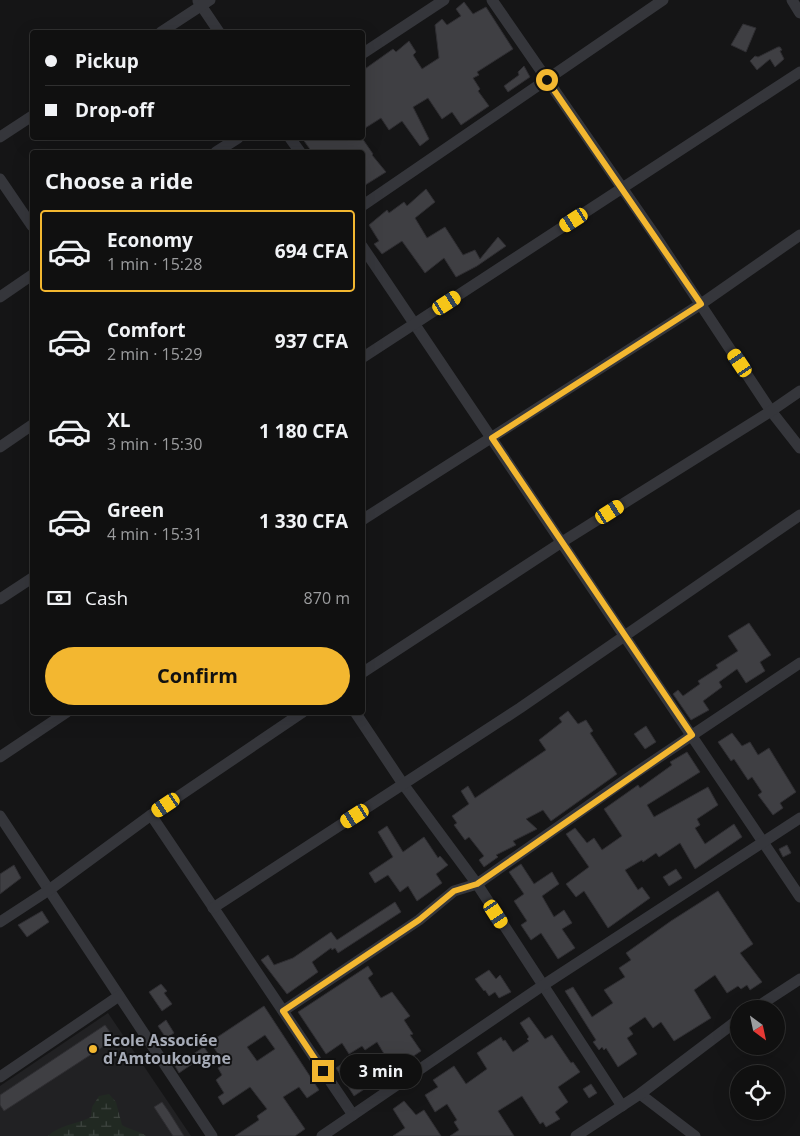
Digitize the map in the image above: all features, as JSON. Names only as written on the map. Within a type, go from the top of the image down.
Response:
[{"type":"street","points":[[365,52],[444,0]]},
{"type":"street","points":[[492,0],[701,304],[771,411],[800,448]]},
{"type":"street","points":[[365,204],[663,0]]},
{"type":"street","points":[[792,0],[800,12]]},
{"type":"street","points":[[164,30],[203,2],[218,30]]},
{"type":"street","points":[[365,356],[800,72]]},
{"type":"street","points":[[0,137],[30,117]]},
{"type":"street","points":[[219,150],[235,140]]},
{"type":"street","points":[[0,179],[30,223]]},
{"type":"street","points":[[365,518],[701,304],[800,235]]},
{"type":"street","points":[[365,250],[800,897]]},
{"type":"street","points":[[0,297],[30,276]]},
{"type":"street","points":[[365,671],[562,542],[800,391]]},
{"type":"street","points":[[0,447],[30,426]]},
{"type":"street","points":[[213,908],[520,708],[800,515]]},
{"type":"street","points":[[0,600],[30,579]]},
{"type":"street","points":[[283,1011],[419,920],[454,891],[477,884],[692,735],[800,663]]},
{"type":"street","points":[[0,757],[63,715]]},
{"type":"street","points":[[0,922],[49,890],[151,815],[299,715]]},
{"type":"street","points":[[357,715],[403,784],[477,884],[622,1106]]},
{"type":"street","points":[[151,815],[353,1115]]},
{"type":"street","points":[[0,816],[212,1136]]},
{"type":"street","points":[[322,1136],[542,986],[800,818]]},
{"type":"street","points":[[768,1000],[800,979]]},
{"type":"street","points":[[0,1077],[119,996]]},
{"type":"street","points":[[576,1136],[640,1094],[730,1026]]},
{"type":"street","points":[[640,1094],[695,1136]]},
{"type":"shaded area","name":"Ecole Associée d'Amtoukougne","points":[[108,1013],[191,1136],[0,1136],[0,1086]]},
{"type":"green space","points":[[109,1094],[116,1102],[122,1125],[146,1136],[48,1136],[63,1127],[91,1117],[92,1107],[99,1096]]},
{"type":"building","points":[[464,2],[473,14],[486,7],[513,49],[477,72],[479,75],[473,78],[480,89],[478,91],[489,106],[461,125],[452,112],[442,119],[428,98],[413,107],[429,139],[420,146],[402,121],[389,130],[381,118],[365,128],[365,69],[393,49],[396,52],[409,41],[416,52],[413,55],[422,69],[439,58],[435,25],[442,19],[447,25],[461,16],[456,9]]},
{"type":"building","points":[[743,24],[756,28],[746,52],[731,45]]},
{"type":"building","points":[[778,47],[782,50],[780,51],[784,59],[775,67],[770,59],[757,70],[750,61],[755,56],[758,57]]},
{"type":"building","points":[[524,66],[530,77],[508,92],[504,86],[519,75],[518,72]]},
{"type":"building","points":[[303,140],[363,140],[372,155],[386,172],[365,185],[365,150],[311,150]]},
{"type":"building","points":[[426,189],[435,202],[415,218],[427,238],[445,227],[463,255],[475,250],[480,259],[498,237],[506,246],[477,266],[456,277],[444,258],[425,273],[402,241],[382,254],[374,244],[379,241],[369,225],[387,210],[389,213],[404,202],[407,206]]},
{"type":"building","points":[[749,623],[771,655],[760,662],[765,671],[746,683],[737,669],[719,682],[722,687],[703,701],[709,710],[691,720],[673,694],[678,690],[683,696],[700,684],[698,681],[718,668],[716,665],[738,651],[728,636]]},
{"type":"building","points":[[568,711],[578,724],[586,720],[593,731],[590,733],[617,774],[551,821],[543,810],[526,819],[537,829],[513,841],[516,845],[496,855],[498,857],[484,867],[479,860],[484,856],[469,837],[465,840],[454,825],[457,823],[452,816],[469,804],[461,791],[468,786],[475,798],[546,750],[539,740],[562,722],[559,718]]},
{"type":"building","points":[[646,726],[656,742],[645,749],[634,734]]},
{"type":"building","points":[[732,733],[742,746],[750,742],[758,755],[769,748],[796,792],[780,803],[783,808],[773,815],[758,795],[762,792],[752,777],[748,780],[734,759],[731,761],[718,742]]},
{"type":"building","points":[[687,752],[700,772],[647,805],[654,817],[708,787],[718,805],[697,819],[700,825],[695,828],[705,844],[734,824],[742,837],[695,869],[680,843],[659,857],[656,853],[643,862],[642,860],[625,870],[638,890],[642,887],[650,898],[608,928],[584,891],[576,897],[566,884],[589,867],[566,834],[575,828],[587,843],[594,838],[602,850],[622,836],[604,809],[638,785],[640,788],[672,765],[670,762]]},
{"type":"building","points":[[387,826],[403,852],[424,837],[438,858],[440,856],[448,865],[436,874],[442,883],[417,901],[408,886],[400,892],[388,875],[375,883],[369,873],[393,857],[378,832]]},
{"type":"building","points":[[787,845],[791,853],[783,857],[779,849]]},
{"type":"building","points":[[521,864],[534,884],[552,872],[559,884],[542,896],[554,917],[564,910],[572,923],[562,929],[575,948],[558,959],[541,933],[531,940],[521,925],[527,921],[514,901],[524,894],[509,872]]},
{"type":"building","points":[[14,865],[21,878],[0,894],[0,874]]},
{"type":"building","points":[[676,869],[682,878],[669,886],[663,877]]},
{"type":"building","points":[[718,891],[753,944],[740,953],[762,982],[750,990],[747,985],[741,989],[738,986],[727,993],[715,975],[694,990],[711,1018],[674,1041],[661,1022],[653,1028],[645,1017],[629,1028],[633,1034],[627,1038],[637,1054],[618,1067],[606,1048],[604,1050],[602,1047],[599,1050],[593,1042],[596,1040],[565,991],[573,987],[592,1017],[613,1003],[604,990],[625,977],[619,968],[631,960],[626,953]]},
{"type":"building","points":[[395,902],[401,912],[338,953],[335,948],[332,950],[331,948],[312,962],[318,972],[287,994],[261,960],[268,955],[274,965],[293,958],[331,932],[337,940]]},
{"type":"building","points":[[42,911],[49,922],[27,937],[18,925]]},
{"type":"building","points":[[368,966],[373,974],[368,978],[381,998],[392,992],[410,1016],[404,1020],[413,1034],[410,1035],[421,1051],[354,1096],[336,1068],[343,1063],[351,1075],[364,1067],[367,1070],[386,1057],[377,1042],[365,1050],[362,1046],[349,1054],[342,1043],[326,1054],[298,1012]]},
{"type":"building","points":[[489,970],[496,979],[500,975],[511,992],[499,998],[495,992],[489,996],[484,991],[475,979]]},
{"type":"building","points":[[161,984],[167,991],[164,993],[172,1004],[162,1011],[149,992]]},
{"type":"building","points":[[264,1006],[319,1090],[307,1098],[299,1087],[283,1097],[305,1129],[295,1136],[235,1136],[259,1120],[257,1116],[267,1109],[250,1087],[223,1105],[218,1097],[224,1093],[216,1080],[222,1075],[218,1068],[225,1064],[210,1042]],"holes":[[[265,1035],[275,1049],[257,1061],[247,1047]]]},
{"type":"building","points":[[529,1017],[545,1039],[552,1035],[571,1063],[573,1062],[580,1072],[558,1087],[568,1102],[555,1112],[560,1119],[546,1127],[543,1122],[540,1124],[522,1096],[498,1111],[514,1136],[450,1136],[459,1130],[454,1122],[457,1120],[447,1104],[435,1112],[425,1095],[438,1087],[433,1080],[454,1066],[466,1084],[487,1069],[477,1053],[501,1037],[513,1052],[529,1041],[527,1039],[529,1037],[520,1023]]},
{"type":"building","points":[[166,1020],[174,1033],[166,1038],[158,1026]]},
{"type":"building","points":[[105,1025],[115,1039],[4,1111],[0,1105],[0,1095]]},
{"type":"building","points":[[204,1047],[208,1053],[179,1073],[175,1066]]},
{"type":"building","points":[[591,1084],[597,1093],[589,1098],[583,1089]]},
{"type":"building","points":[[404,1101],[416,1115],[424,1110],[441,1136],[393,1136],[405,1128],[393,1109]]},
{"type":"building","points":[[162,1102],[184,1136],[173,1136],[154,1107]]},
{"type":"place","name":"Ecole Associée d'Amtoukougne","points":[[93,1049]]},
{"type":"route","points":[[323,1071],[283,1011],[419,920],[454,891],[477,884],[692,735],[492,438],[701,304],[547,80]]}]
